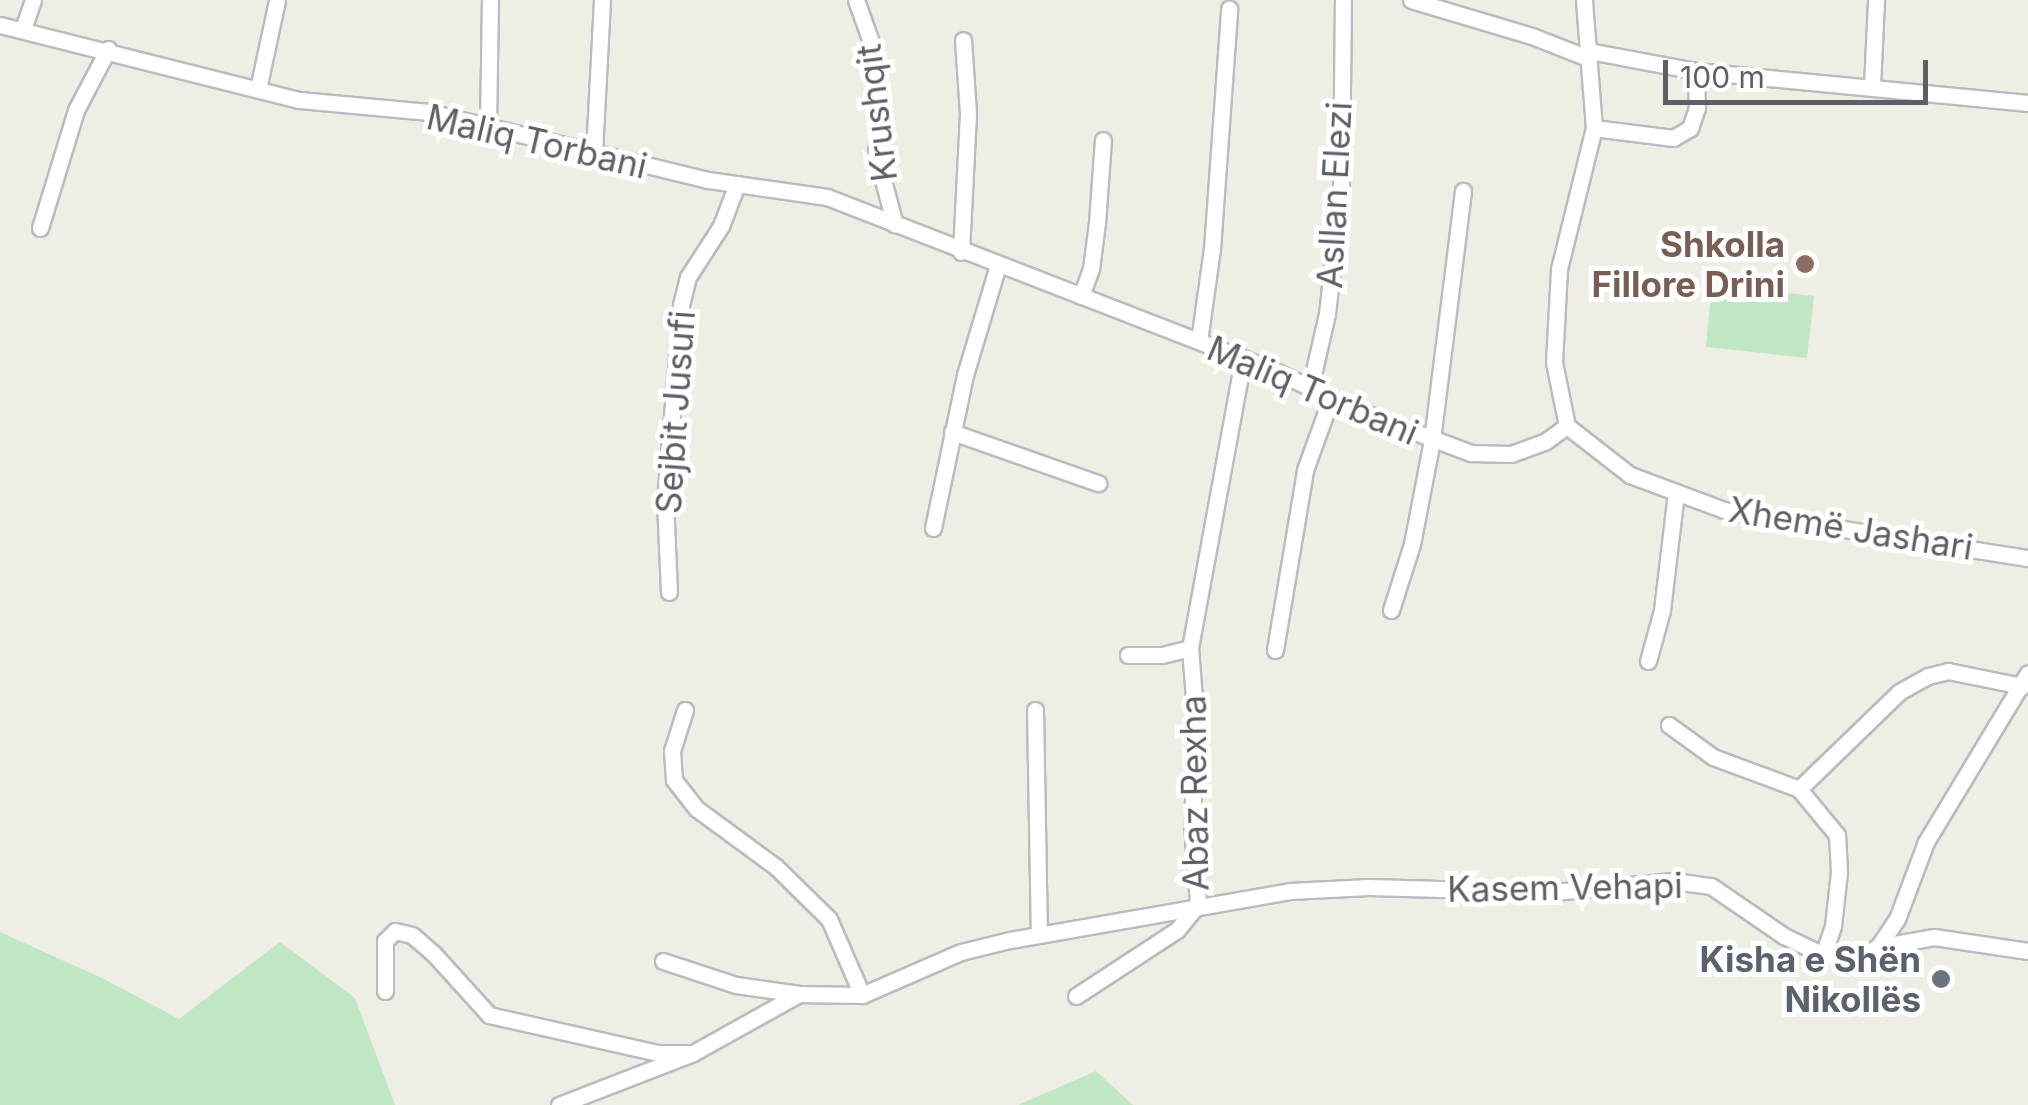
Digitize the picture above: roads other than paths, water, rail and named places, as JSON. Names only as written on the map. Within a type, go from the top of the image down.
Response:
[{"type":"street","points":[[24,30],[33,0]]},
{"type":"street","points":[[258,89],[276,0]]},
{"type":"street","points":[[488,126],[490,0]]},
{"type":"street","points":[[594,153],[602,0]]},
{"type":"street","name":"Krushqit","points":[[856,0],[876,56],[880,108],[876,154],[895,225]]},
{"type":"street","name":"Asllan Elezi","points":[[1310,388],[1326,314],[1341,186],[1343,0]]},
{"type":"street","points":[[1411,0],[1439,4],[1590,55],[1696,71],[2028,104]]},
{"type":"street","points":[[1567,426],[1554,362],[1559,269],[1594,128],[1584,0]]},
{"type":"street","points":[[1872,86],[1876,0]]},
{"type":"street","points":[[1199,341],[1208,282],[1229,9]]},
{"type":"street","name":"Maliq Torbani","points":[[0,25],[299,100],[429,112],[737,184],[826,197],[1244,358],[1330,398],[1471,453],[1511,454],[1546,441],[1567,426]]},
{"type":"street","points":[[962,40],[968,113],[962,252]]},
{"type":"street","points":[[40,228],[76,110],[108,49]]},
{"type":"street","points":[[1594,128],[1673,138],[1690,128],[1696,108],[1696,71]]},
{"type":"street","points":[[1081,296],[1093,254],[1103,140]]},
{"type":"street","name":"Sejbit Jusufi","points":[[669,592],[665,502],[681,305],[688,277],[720,226],[737,184]]},
{"type":"street","points":[[1432,440],[1456,277],[1463,191]]},
{"type":"street","points":[[933,528],[952,432],[998,266]]},
{"type":"street","name":"Abaz Rexha","points":[[1076,996],[1177,930],[1198,904],[1192,826],[1196,724],[1190,648],[1244,358]]},
{"type":"street","points":[[1275,650],[1305,470],[1330,398]]},
{"type":"street","name":"Xhemë Jashari","points":[[1567,426],[1630,475],[1724,510],[2028,558]]},
{"type":"street","points":[[952,432],[1098,483]]},
{"type":"street","name":"Maliq Torbani","points":[[1392,610],[1412,544],[1432,440]]},
{"type":"street","points":[[1648,661],[1662,610],[1676,492]]},
{"type":"street","name":"Abaz Rexha","points":[[1128,655],[1162,655],[1190,648]]},
{"type":"street","points":[[1800,789],[1899,692],[1928,676],[1948,671],[2025,679],[1934,828],[1897,919],[1878,947]]},
{"type":"street","points":[[685,710],[672,752],[674,780],[697,809],[762,855],[828,919],[862,995]]},
{"type":"street","points":[[1035,710],[1039,934]]},
{"type":"street","points":[[1669,725],[1713,757],[1800,789],[1837,835],[1839,872],[1833,926],[1822,955],[1847,958],[1878,947],[1934,937],[2028,951]]},
{"type":"street","name":"Kasem Vehapi","points":[[662,961],[736,985],[799,994],[862,995],[961,952],[1198,904],[1370,887],[1553,892],[1674,880],[1711,886],[1784,936],[1822,955]]},
{"type":"street","points":[[385,991],[384,940],[395,931],[412,936],[433,953],[489,1015],[658,1052],[693,1053]]},
{"type":"street","points":[[559,1105],[693,1053],[799,994]]},
{"type":"place","name":"Shkolla Fillore Drini","points":[[1805,264]]},
{"type":"place","name":"Kisha e Shën Nikollës","points":[[1941,979]]}]
